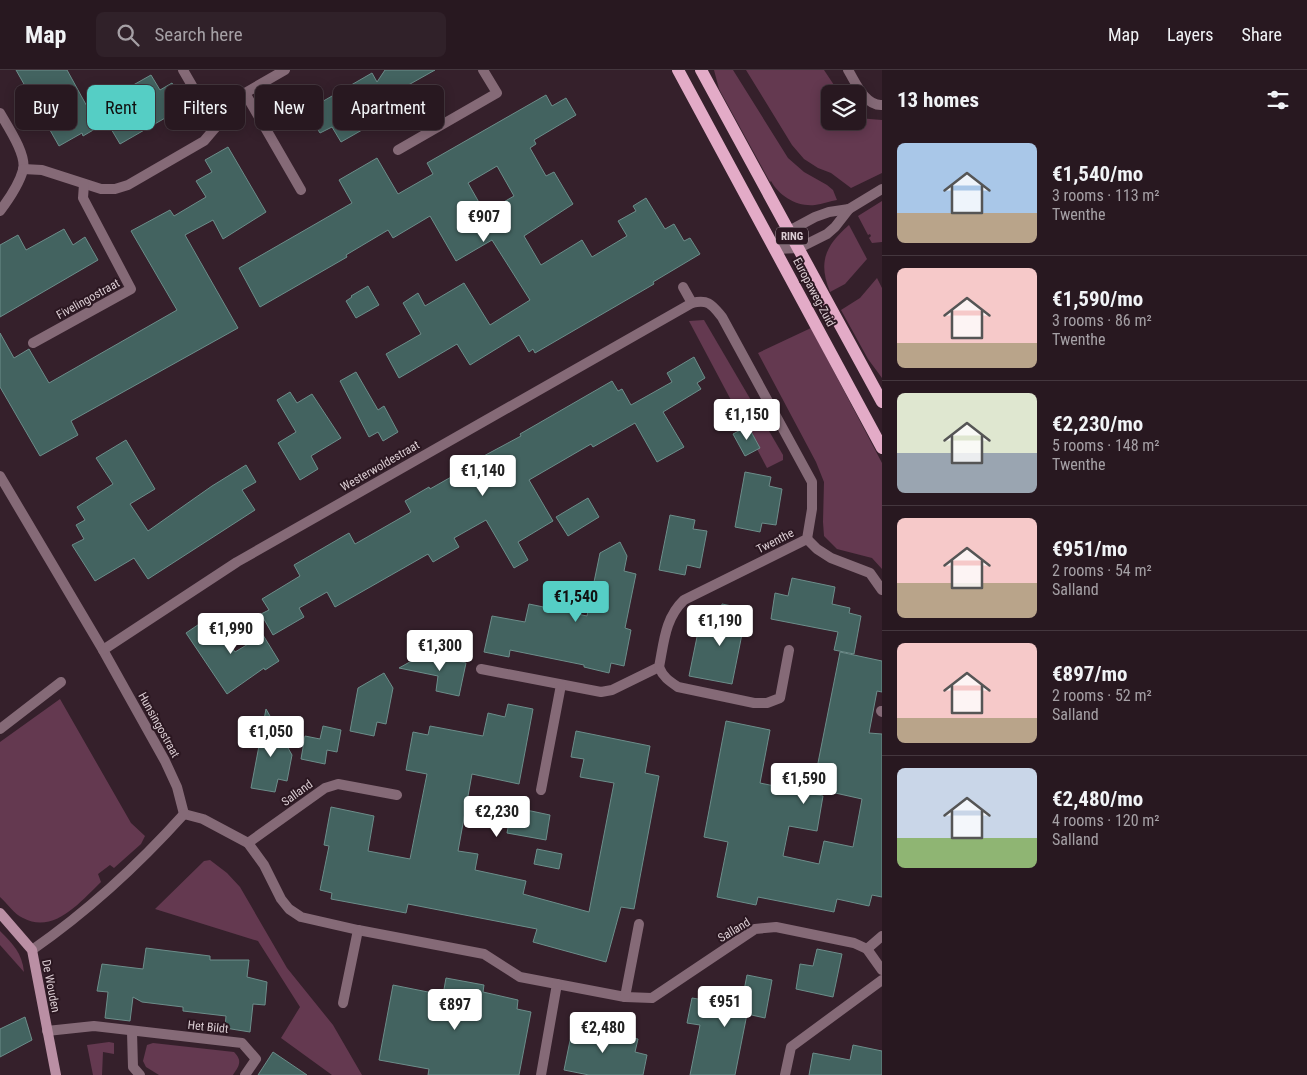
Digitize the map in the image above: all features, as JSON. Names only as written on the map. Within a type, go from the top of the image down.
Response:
[{"type":"main road","name":"Europaweg-Zuid","points":[[678,70],[882,448]]},
{"type":"main road","name":"Europaweg-Zuid","points":[[701,70],[882,402]]},
{"type":"street","points":[[183,70],[192,85]]},
{"type":"street","points":[[285,70],[245,93],[301,190]]},
{"type":"street","points":[[398,150],[496,93],[483,70]]},
{"type":"street","points":[[848,70],[868,100],[878,106],[882,106]]},
{"type":"street","points":[[0,113],[20,150],[24,169],[12,195],[0,211]]},
{"type":"street","points":[[24,169],[42,170],[101,189],[115,189],[128,185],[204,141],[213,130]]},
{"type":"street","name":"Fivelingostraat","points":[[33,343],[131,289],[83,198],[84,184]]},
{"type":"street","points":[[776,249],[799,248],[826,234],[835,227],[849,209],[882,189]]},
{"type":"street","points":[[776,249],[789,231],[815,217],[829,212],[849,209]]},
{"type":"street","points":[[683,287],[692,303]]},
{"type":"street","name":"Twenthe","points":[[659,667],[669,620],[675,609],[684,600],[807,538],[812,508],[812,482],[739,346],[722,317],[710,303],[701,301],[692,303]]},
{"type":"street","name":"Westerwoldestraat","points":[[103,650],[237,562],[692,303]]},
{"type":"street","name":"Hunsingostraat","points":[[0,476],[103,650],[165,761],[177,787],[184,814]]},
{"type":"street","points":[[807,538],[816,549],[830,558],[870,573],[882,590]]},
{"type":"street","points":[[481,669],[602,692],[612,690],[659,667],[667,680],[678,687],[754,703],[767,703],[780,698],[789,650]]},
{"type":"street","points":[[0,729],[61,682]]},
{"type":"street","points":[[542,790],[562,685]]},
{"type":"street","name":"Salland","points":[[248,843],[325,788],[338,784],[397,795]]},
{"type":"street","points":[[32,950],[63,928],[157,845],[184,814]]},
{"type":"street","name":"Salland","points":[[184,814],[202,819],[248,843],[264,865],[281,900],[289,910],[301,917],[484,954],[520,977],[625,997],[652,998],[755,929],[776,927],[854,943],[867,950]]},
{"type":"street","name":"De Wouden","points":[[0,913],[32,950],[56,1075]]},
{"type":"street","points":[[625,997],[639,924]]},
{"type":"street","points":[[343,1003],[358,930]]},
{"type":"street","points":[[882,936],[867,950],[882,970]]},
{"type":"street","points":[[785,1075],[791,1047],[882,980]]},
{"type":"street","points":[[541,1075],[557,984]]},
{"type":"street","name":"Het Bildt","points":[[47,1031],[94,1026],[132,1032],[242,1043],[256,1059],[245,1075]]},
{"type":"street","points":[[132,1032],[133,1068],[140,1075]]},
{"type":"shaded area","points":[[714,70],[733,70],[788,158],[804,172],[833,190],[837,200],[815,205],[802,204],[784,196],[770,182],[719,89]]},
{"type":"shaded area","points":[[746,70],[824,70],[834,85],[821,85],[821,130],[866,130],[866,119],[882,120],[882,173],[851,188],[831,173],[818,168],[804,159],[792,145]]},
{"type":"shaded area","points":[[882,201],[882,242],[872,243],[869,238],[870,234],[868,235],[858,216]]},
{"type":"shaded area","points":[[849,225],[867,259],[845,284],[830,292],[826,281],[824,263],[826,255],[834,240]]},
{"type":"shaded area","points":[[877,278],[882,288],[882,378],[868,359],[841,310],[860,298]]},
{"type":"shaded area","points":[[704,320],[783,455],[783,460],[767,468],[689,321]]},
{"type":"shaded area","points":[[811,328],[882,463],[882,569],[872,558],[837,549],[824,536],[824,482],[816,462],[758,353]]},
{"type":"shaded area","points":[[60,699],[131,823],[145,836],[141,844],[114,868],[110,865],[98,874],[101,882],[66,914],[45,922],[34,922],[20,916],[0,897],[0,742]]},
{"type":"shaded area","points":[[210,860],[227,873],[240,887],[287,968],[333,1025],[362,1075],[332,1075],[281,1038],[300,1007],[258,941],[155,909],[204,861]]},
{"type":"shaded area","points":[[0,931],[16,949],[24,972],[0,945]]},
{"type":"shaded area","points":[[114,1043],[114,1054],[103,1052],[102,1075],[93,1075],[87,1045]]},
{"type":"shaded area","points":[[153,1043],[234,1052],[239,1064],[233,1075],[159,1075],[146,1067],[143,1061],[147,1045]]},
{"type":"building","points":[[16,70],[67,70],[75,85],[24,85]]},
{"type":"building","points":[[385,70],[435,70],[408,85],[351,85],[372,73],[377,82]]},
{"type":"building","points":[[151,75],[160,90],[165,87],[165,118],[155,124],[155,85],[133,85]]},
{"type":"building","points":[[77,88],[87,106],[87,130],[93,130],[83,136],[82,133],[59,146],[50,130],[77,130]]},
{"type":"building","points":[[333,95],[333,129],[332,127],[320,133],[318,130],[323,130],[323,101]]},
{"type":"building","points":[[546,95],[552,106],[566,98],[576,115],[534,140],[536,144],[530,148],[546,176],[554,172],[573,204],[524,236],[541,265],[582,240],[592,257],[627,236],[618,221],[636,211],[633,206],[646,198],[665,229],[674,224],[684,241],[690,238],[700,254],[653,282],[654,284],[535,353],[533,349],[529,352],[519,335],[470,365],[457,344],[399,378],[386,354],[421,334],[403,303],[418,293],[425,306],[464,283],[490,325],[530,300],[492,240],[456,261],[430,216],[393,238],[388,230],[346,255],[347,257],[260,307],[239,268],[352,203],[339,180],[377,158],[398,194],[433,174],[427,163]],"holes":[[[497,166],[514,196],[485,213],[468,183]]]},
{"type":"building","points":[[112,130],[144,130],[120,144]]},
{"type":"building","points":[[334,130],[362,130],[341,142]]},
{"type":"building","points":[[228,147],[266,212],[223,239],[213,220],[185,235],[238,328],[71,421],[78,435],[40,456],[0,387],[0,333],[14,358],[29,349],[49,383],[177,310],[131,231],[170,210],[174,216],[206,197],[196,181],[212,172],[205,160]]},
{"type":"building","points":[[64,229],[73,245],[85,237],[98,260],[0,317],[0,245],[18,235],[26,250]]},
{"type":"building","points":[[368,286],[379,305],[356,318],[346,301]]},
{"type":"building","points":[[694,357],[705,378],[697,383],[701,389],[663,412],[684,447],[657,462],[635,423],[593,447],[591,444],[529,480],[553,521],[518,542],[528,560],[514,568],[486,520],[454,538],[459,547],[433,562],[428,554],[335,607],[327,592],[299,608],[304,617],[273,635],[261,614],[269,610],[262,599],[300,576],[294,565],[349,533],[355,544],[411,512],[405,501],[481,460],[480,458],[521,436],[520,434],[612,381],[618,391],[622,389],[631,405],[672,382],[667,373]]},
{"type":"building","points":[[356,372],[378,410],[384,406],[398,432],[383,441],[378,432],[369,437],[340,381]]},
{"type":"building","points":[[290,392],[297,403],[312,394],[341,438],[311,456],[318,469],[300,480],[278,443],[296,432],[277,400]]},
{"type":"building","points":[[748,426],[760,448],[745,456],[733,434]]},
{"type":"building","points":[[126,440],[155,489],[130,504],[148,531],[212,486],[246,465],[256,482],[242,490],[255,510],[148,579],[134,558],[95,581],[72,545],[84,539],[76,525],[85,520],[77,507],[113,484],[96,458]]},
{"type":"building","points":[[745,472],[771,477],[769,486],[782,489],[776,525],[762,523],[760,532],[735,527]]},
{"type":"building","points":[[588,498],[599,517],[568,536],[556,517]]},
{"type":"building","points":[[670,515],[695,520],[693,529],[707,531],[700,568],[687,565],[685,575],[659,570]]},
{"type":"building","points":[[620,542],[627,556],[624,571],[636,574],[625,628],[631,630],[624,666],[611,663],[609,673],[584,667],[584,665],[510,650],[509,657],[484,652],[492,616],[525,622],[529,604],[587,616],[600,553]]},
{"type":"building","points":[[792,578],[835,587],[832,604],[850,608],[849,613],[861,616],[854,654],[834,650],[838,632],[771,619],[775,593],[788,596]]},
{"type":"building","points":[[722,604],[747,609],[732,684],[689,676],[698,632],[715,635]]},
{"type":"building","points":[[211,616],[235,652],[263,635],[279,661],[265,670],[264,668],[227,694],[186,633]]},
{"type":"building","points":[[840,652],[882,661],[882,692],[877,691],[869,733],[882,734],[882,897],[872,895],[869,906],[837,899],[834,912],[758,897],[756,905],[717,897],[728,842],[704,837],[726,721],[770,730],[760,783],[823,796],[817,831],[789,826],[783,856],[819,864],[824,841],[853,847],[862,799],[813,788]]},
{"type":"building","points":[[424,654],[466,663],[459,696],[436,691],[438,676],[399,668]]},
{"type":"building","points":[[384,673],[393,688],[386,724],[377,722],[374,736],[350,731],[358,688]]},
{"type":"building","points":[[508,704],[533,709],[519,784],[472,774],[458,851],[478,854],[475,870],[526,881],[523,894],[589,912],[614,783],[580,777],[584,759],[571,757],[576,731],[650,746],[645,773],[659,776],[634,909],[621,907],[606,962],[533,942],[537,929],[408,904],[406,913],[331,899],[332,893],[320,890],[329,846],[324,845],[331,807],[374,816],[368,851],[410,859],[427,774],[406,770],[413,732],[428,735],[430,726],[483,736],[488,713],[505,717]]},
{"type":"building","points":[[266,709],[292,755],[287,781],[278,779],[275,792],[251,788]]},
{"type":"building","points":[[323,726],[341,730],[337,752],[327,750],[325,764],[301,759],[305,736],[320,739]]},
{"type":"building","points":[[512,807],[550,815],[546,840],[507,833]]},
{"type":"building","points":[[537,849],[562,854],[559,869],[534,864]]},
{"type":"building","points":[[146,948],[210,956],[210,960],[249,960],[247,977],[267,982],[265,1005],[253,1004],[250,1032],[225,1028],[226,1016],[183,1011],[183,1007],[142,1002],[133,997],[130,1021],[105,1018],[108,992],[97,991],[102,964],[143,969]]},
{"type":"building","points":[[817,949],[842,954],[833,997],[796,989],[800,964],[813,966]]},
{"type":"building","points":[[747,975],[772,980],[765,1018],[747,1014],[735,1075],[690,1075],[700,1025],[687,1023],[692,998],[741,1006]]},
{"type":"building","points":[[446,978],[484,985],[483,992],[518,1000],[517,1009],[531,1012],[519,1075],[428,1075],[429,1069],[379,1060],[393,985],[443,995]]},
{"type":"building","points":[[25,1017],[32,1040],[0,1057],[0,1029]]},
{"type":"building","points":[[573,1026],[638,1039],[635,1052],[647,1055],[643,1075],[589,1075],[564,1070]]},
{"type":"building","points":[[853,1045],[882,1051],[882,1075],[809,1075],[813,1053],[850,1060]]},
{"type":"building","points":[[273,1052],[307,1075],[258,1075]]}]
